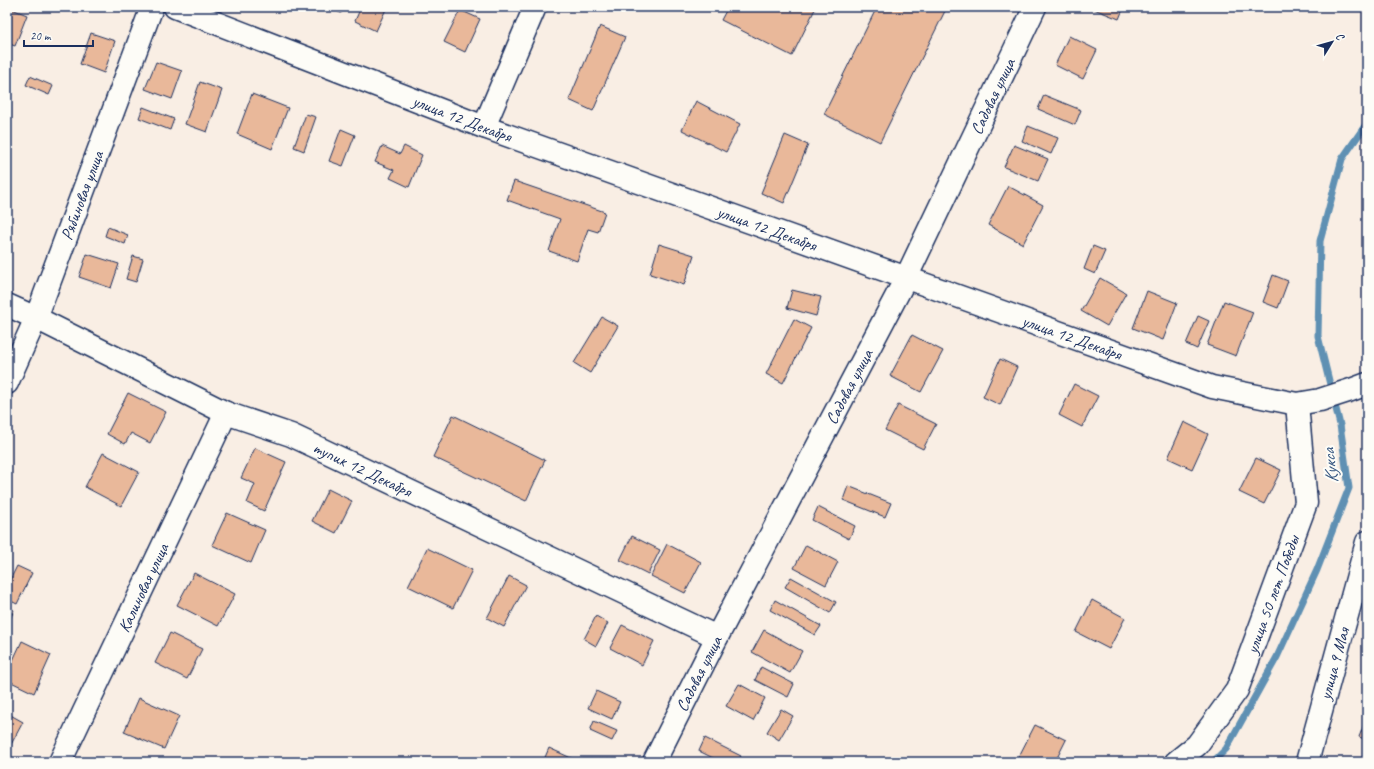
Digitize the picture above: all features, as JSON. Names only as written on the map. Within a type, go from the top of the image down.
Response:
[{"type":"street","name":"Рябиновая улица","points":[[7,383],[36,318],[152,7]]},
{"type":"street","name":"улица 12 Декабря","points":[[175,7],[484,127],[1212,388],[1297,404],[1320,400],[1359,387]]},
{"type":"street","points":[[484,127],[535,7]]},
{"type":"street","name":"Садовая улица","points":[[654,762],[717,637],[906,278],[1035,7]]},
{"type":"street","name":"тупик 12 Декабря","points":[[7,305],[226,413],[291,435],[717,637]]},
{"type":"street","name":"улица 50 лет Победы","points":[[1176,762],[1197,745],[1237,690],[1306,503],[1297,404]]},
{"type":"street","name":"Калиновая улица","points":[[60,762],[226,413]]},
{"type":"street","name":"улица 9 Мая","points":[[1307,762],[1367,542]]},
{"type":"building","points":[[7,7],[27,15],[15,46],[7,43]]},
{"type":"building","points":[[326,7],[344,7],[341,13]]},
{"type":"building","points":[[361,7],[387,7],[376,31],[355,21]]},
{"type":"building","points":[[728,7],[816,7],[792,56],[721,20]]},
{"type":"building","points":[[877,7],[947,7],[880,142],[824,114]]},
{"type":"building","points":[[1089,7],[1124,7],[1119,19]]},
{"type":"building","points":[[460,10],[480,19],[465,52],[444,42]]},
{"type":"building","points":[[600,26],[625,37],[593,111],[569,100]]},
{"type":"building","points":[[91,33],[115,41],[104,73],[80,64]]},
{"type":"building","points":[[1069,36],[1097,50],[1083,79],[1055,65]]},
{"type":"building","points":[[156,62],[182,71],[172,99],[145,89]]},
{"type":"building","points":[[30,76],[53,86],[49,95],[26,85]]},
{"type":"building","points":[[200,82],[222,90],[207,132],[185,124]]},
{"type":"building","points":[[252,94],[288,108],[272,149],[237,134]]},
{"type":"building","points":[[1044,95],[1081,110],[1075,125],[1038,109]]},
{"type":"building","points":[[696,101],[740,124],[726,152],[682,130]]},
{"type":"building","points":[[143,107],[174,119],[170,130],[139,118]]},
{"type":"building","points":[[306,114],[316,117],[304,151],[294,147]]},
{"type":"building","points":[[1028,126],[1058,138],[1051,154],[1022,141]]},
{"type":"building","points":[[341,129],[355,135],[343,166],[329,161]]},
{"type":"building","points":[[785,135],[808,145],[784,203],[761,193]]},
{"type":"building","points":[[1014,145],[1048,159],[1038,181],[1004,167]]},
{"type":"building","points":[[382,146],[400,154],[404,146],[422,155],[409,187],[390,178],[394,170],[375,162]]},
{"type":"building","points":[[514,181],[605,212],[598,232],[588,229],[577,261],[549,251],[560,219],[507,200]]},
{"type":"building","points":[[1008,186],[1043,205],[1023,244],[988,225]]},
{"type":"building","points":[[108,227],[128,235],[125,244],[105,236]]},
{"type":"building","points":[[659,244],[694,255],[684,285],[650,274]]},
{"type":"building","points":[[1093,246],[1105,251],[1095,274],[1084,269]]},
{"type":"building","points":[[87,254],[119,264],[111,288],[79,277]]},
{"type":"building","points":[[133,256],[143,259],[136,282],[126,279]]},
{"type":"building","points":[[1273,275],[1288,281],[1278,308],[1263,302]]},
{"type":"building","points":[[1100,278],[1126,293],[1107,326],[1081,311]]},
{"type":"building","points":[[792,290],[821,297],[816,316],[787,308]]},
{"type":"building","points":[[1147,291],[1177,303],[1163,340],[1133,328]]},
{"type":"building","points":[[1224,301],[1253,312],[1236,356],[1207,345]]},
{"type":"building","points":[[1198,316],[1209,321],[1197,349],[1186,344]]},
{"type":"building","points":[[602,317],[618,326],[590,373],[574,363]]},
{"type":"building","points":[[794,319],[811,328],[783,383],[766,374]]},
{"type":"building","points":[[912,335],[943,351],[921,392],[890,376]]},
{"type":"building","points":[[1000,359],[1017,367],[1000,405],[983,397]]},
{"type":"building","points":[[1074,384],[1098,396],[1082,427],[1059,415]]},
{"type":"building","points":[[128,393],[166,412],[150,443],[131,433],[125,444],[107,434]]},
{"type":"building","points":[[898,405],[936,424],[923,449],[885,430]]},
{"type":"building","points":[[453,415],[545,460],[526,501],[433,457]]},
{"type":"building","points":[[1184,422],[1208,434],[1192,469],[1168,458]]},
{"type":"building","points":[[255,448],[286,462],[264,511],[247,503],[255,484],[241,478]]},
{"type":"building","points":[[103,453],[139,472],[121,506],[85,487]]},
{"type":"building","points":[[1256,458],[1281,470],[1264,504],[1239,492]]},
{"type":"building","points":[[848,486],[891,503],[885,517],[843,500]]},
{"type":"building","points":[[328,489],[352,501],[336,533],[312,521]]},
{"type":"building","points":[[818,507],[855,526],[849,539],[812,520]]},
{"type":"building","points":[[227,513],[265,530],[251,563],[212,545]]},
{"type":"building","points":[[632,536],[660,550],[648,574],[620,560]]},
{"type":"building","points":[[667,544],[701,562],[685,593],[651,576]]},
{"type":"building","points":[[806,545],[838,562],[826,585],[794,568]]},
{"type":"building","points":[[427,548],[472,570],[453,608],[408,586]]},
{"type":"building","points":[[17,566],[32,573],[17,604],[7,599],[7,586]]},
{"type":"building","points":[[194,573],[235,594],[218,626],[177,605]]},
{"type":"building","points":[[509,576],[526,585],[504,627],[487,618]]},
{"type":"building","points":[[791,577],[836,602],[830,613],[785,587]]},
{"type":"building","points":[[775,600],[821,626],[815,635],[770,610]]},
{"type":"building","points":[[1092,600],[1125,618],[1109,649],[1076,632]]},
{"type":"building","points":[[7,607],[14,610],[7,626]]},
{"type":"building","points":[[596,616],[608,623],[596,646],[584,639]]},
{"type":"building","points":[[622,625],[654,641],[642,665],[610,648]]},
{"type":"building","points":[[764,630],[802,651],[790,673],[752,652]]},
{"type":"building","points":[[170,633],[202,649],[187,679],[155,663]]},
{"type":"building","points":[[22,641],[51,655],[34,693],[7,680],[7,673]]},
{"type":"building","points":[[761,667],[794,684],[788,697],[755,680]]},
{"type":"building","points":[[739,684],[765,698],[753,721],[726,706]]},
{"type":"building","points":[[596,691],[620,702],[612,719],[588,708]]},
{"type":"building","points":[[139,698],[179,716],[164,749],[124,732]]},
{"type":"building","points":[[781,709],[793,716],[779,740],[767,732]]},
{"type":"building","points":[[7,713],[23,722],[7,752]]},
{"type":"building","points":[[1367,717],[1367,740],[1359,737]]},
{"type":"building","points":[[594,721],[617,731],[612,741],[590,731]]},
{"type":"building","points":[[1035,725],[1066,740],[1055,762],[1016,762]]},
{"type":"building","points":[[705,738],[741,756],[738,762],[721,762],[699,751]]},
{"type":"building","points":[[549,748],[580,762],[543,762]]},
{"type":"waterway","name":"Кукса","points":[[1213,762],[1226,749],[1277,657],[1317,570],[1349,488],[1340,425],[1318,336],[1320,241],[1342,159],[1367,123]]}]
